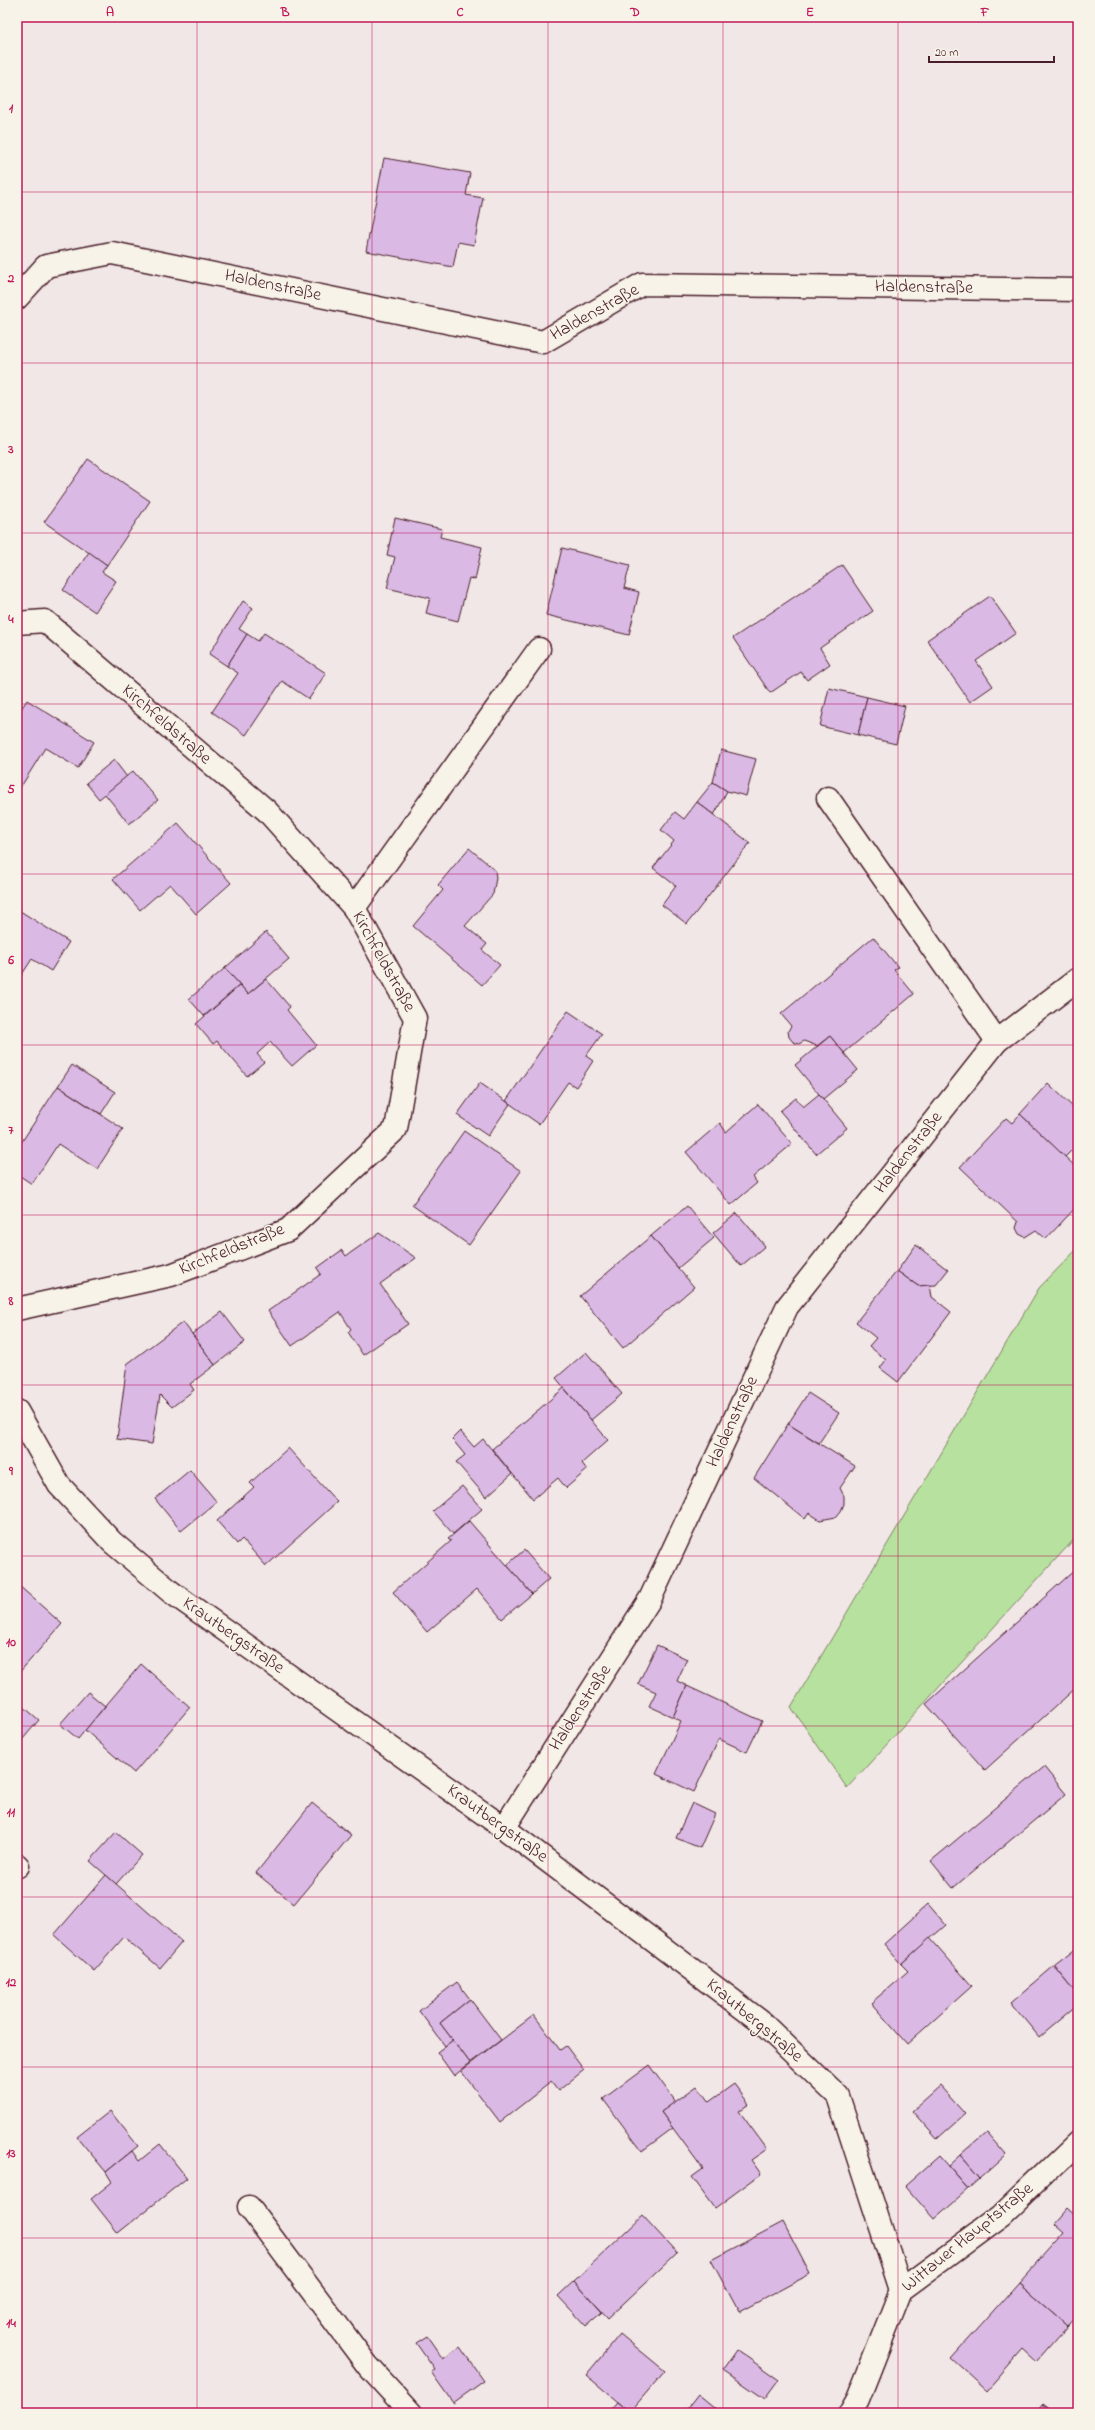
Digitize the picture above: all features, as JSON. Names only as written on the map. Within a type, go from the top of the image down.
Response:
[{"type":"street","name":"Haldenstraße","points":[[17,298],[46,266],[112,253],[544,342],[642,284],[1078,290]]},
{"type":"street","name":"Kirchfeldstraße","points":[[17,622],[45,621],[267,811],[354,908],[415,1018],[396,1129],[288,1230],[171,1275],[17,1309]]},
{"type":"street","points":[[354,908],[539,649]]},
{"type":"street","points":[[828,798],[997,1041]]},
{"type":"street","name":"Haldenstraße","points":[[504,1828],[650,1599],[787,1307],[997,1041],[1078,979]]},
{"type":"street","name":"Krautbergstraße","points":[[17,1411],[59,1486],[118,1547],[171,1592],[504,1828],[760,2021],[838,2096],[901,2290]]},
{"type":"street","name":"Wittauer Hauptstraße","points":[[850,2413],[858,2399],[901,2290],[1001,2216],[1078,2142]]},
{"type":"street","points":[[249,2207],[368,2366],[411,2413]]},
{"type":"green space","points":[[1078,1248],[1078,1535],[847,1788],[791,1707],[1039,1288]]},
{"type":"building","points":[[384,158],[470,173],[466,195],[483,198],[474,245],[458,242],[453,267],[366,251]]},
{"type":"building","points":[[88,459],[150,501],[107,565],[44,522]]},
{"type":"building","points":[[395,518],[442,529],[440,537],[482,547],[475,580],[469,578],[458,621],[426,613],[430,598],[387,588],[395,557],[387,555]]},
{"type":"building","points":[[562,548],[630,565],[624,588],[639,592],[629,635],[546,615]]},
{"type":"building","points":[[89,552],[107,565],[102,572],[116,581],[95,612],[63,590]]},
{"type":"building","points":[[842,565],[873,611],[820,648],[830,664],[807,680],[801,672],[770,693],[733,638]]},
{"type":"building","points":[[990,596],[1016,633],[976,661],[993,686],[970,702],[927,640]]},
{"type":"building","points":[[243,601],[253,608],[239,629],[247,634],[227,666],[209,654]]},
{"type":"building","points":[[264,633],[326,673],[309,699],[282,681],[246,735],[212,712],[238,673],[227,666],[247,634],[258,641]]},
{"type":"building","points":[[829,688],[867,697],[858,735],[820,726]]},
{"type":"building","points":[[867,697],[905,706],[896,744],[858,735]]},
{"type":"building","points":[[27,700],[94,742],[78,768],[45,748],[17,793],[17,715]]},
{"type":"building","points":[[721,750],[756,759],[746,796],[727,791],[713,782]]},
{"type":"building","points":[[114,760],[127,777],[99,799],[86,783]]},
{"type":"building","points":[[133,771],[158,800],[129,824],[105,794]]},
{"type":"building","points":[[713,782],[727,791],[714,815],[697,802]]},
{"type":"building","points":[[697,802],[750,843],[687,924],[662,905],[676,886],[653,868],[674,841],[661,830],[675,812],[684,819]]},
{"type":"building","points":[[178,823],[231,883],[196,914],[170,884],[140,910],[113,879]]},
{"type":"building","points":[[469,848],[495,870],[496,878],[493,894],[465,926],[487,944],[482,950],[500,965],[482,985],[413,926],[443,890],[438,885]]},
{"type":"building","points":[[17,909],[69,942],[51,971],[32,959],[17,982]]},
{"type":"building","points":[[266,932],[289,959],[248,994],[225,968]]},
{"type":"building","points":[[873,937],[898,967],[894,970],[914,994],[844,1053],[830,1036],[817,1046],[804,1041],[799,1044],[793,1042],[789,1037],[788,1031],[791,1026],[781,1014]]},
{"type":"building","points":[[225,968],[240,985],[204,1016],[189,999]]},
{"type":"building","points":[[266,979],[290,1007],[287,1010],[316,1045],[292,1066],[270,1042],[257,1054],[264,1062],[247,1076],[217,1041],[213,1044],[196,1024],[240,985],[248,994]]},
{"type":"building","points":[[568,1011],[602,1034],[586,1056],[593,1061],[576,1087],[568,1082],[539,1124],[506,1101]]},
{"type":"building","points":[[830,1036],[858,1070],[823,1099],[795,1065]]},
{"type":"building","points":[[72,1065],[115,1092],[101,1114],[58,1086]]},
{"type":"building","points":[[480,1083],[510,1104],[488,1136],[457,1115]]},
{"type":"building","points":[[1048,1083],[1078,1112],[1078,1144],[1065,1157],[1020,1114]]},
{"type":"building","points":[[58,1086],[123,1129],[97,1169],[58,1144],[32,1184],[17,1174],[17,1149]]},
{"type":"building","points":[[819,1094],[847,1128],[816,1154],[780,1111],[796,1098],[803,1107]]},
{"type":"building","points":[[758,1104],[792,1144],[753,1177],[757,1183],[731,1205],[686,1152],[720,1123],[726,1132]]},
{"type":"building","points":[[1020,1114],[1078,1169],[1078,1205],[1046,1239],[1036,1230],[1025,1237],[1019,1234],[1016,1228],[1018,1222],[960,1167],[1006,1118],[1012,1123]]},
{"type":"building","points":[[464,1131],[521,1171],[469,1245],[412,1205]]},
{"type":"building","points":[[687,1206],[714,1238],[678,1268],[651,1236]]},
{"type":"building","points":[[737,1213],[765,1246],[741,1266],[713,1233]]},
{"type":"building","points":[[379,1233],[416,1258],[380,1284],[408,1324],[363,1355],[348,1332],[351,1329],[340,1312],[292,1346],[268,1311],[321,1274],[317,1268],[342,1250],[346,1256]]},
{"type":"building","points":[[651,1236],[694,1287],[623,1348],[580,1296]]},
{"type":"building","points":[[916,1245],[948,1270],[936,1285],[918,1286],[897,1271]]},
{"type":"building","points":[[897,1271],[918,1286],[930,1285],[932,1297],[951,1312],[898,1382],[880,1368],[886,1360],[869,1346],[876,1338],[856,1322]]},
{"type":"building","points":[[222,1312],[245,1342],[215,1365],[192,1334]]},
{"type":"building","points":[[183,1322],[215,1365],[190,1384],[194,1390],[172,1407],[160,1395],[152,1444],[117,1439],[127,1364]]},
{"type":"building","points":[[586,1352],[622,1394],[591,1420],[556,1378]]},
{"type":"building","points":[[564,1388],[608,1440],[582,1463],[587,1470],[566,1488],[558,1478],[533,1499],[492,1449]]},
{"type":"building","points":[[808,1393],[839,1413],[819,1443],[788,1424]]},
{"type":"building","points":[[788,1424],[855,1466],[840,1488],[844,1496],[844,1504],[836,1517],[820,1520],[809,1513],[805,1519],[754,1478]]},
{"type":"building","points":[[460,1431],[474,1447],[483,1439],[512,1474],[486,1497],[456,1462],[465,1455],[452,1439]]},
{"type":"building","points":[[288,1448],[337,1502],[266,1566],[242,1539],[237,1544],[217,1521],[254,1487],[250,1483]]},
{"type":"building","points":[[190,1470],[217,1502],[181,1531],[155,1499]]},
{"type":"building","points":[[462,1486],[482,1509],[453,1534],[433,1511]]},
{"type":"building","points":[[469,1521],[532,1594],[502,1619],[477,1589],[427,1632],[393,1592],[451,1541],[448,1539]]},
{"type":"building","points":[[524,1550],[549,1579],[532,1594],[507,1565]]},
{"type":"building","points":[[1078,1567],[1078,1686],[985,1770],[926,1704]]},
{"type":"building","points":[[17,1584],[62,1624],[17,1675]]},
{"type":"building","points":[[657,1645],[687,1659],[677,1681],[687,1686],[673,1717],[649,1706],[656,1692],[638,1684]]},
{"type":"building","points":[[141,1664],[190,1707],[134,1773],[85,1730]]},
{"type":"building","points":[[687,1686],[762,1721],[747,1752],[719,1739],[694,1792],[656,1774],[681,1721],[673,1717]]},
{"type":"building","points":[[88,1692],[105,1706],[78,1739],[60,1724]]},
{"type":"building","points":[[17,1701],[39,1720],[17,1746]]},
{"type":"building","points":[[1044,1767],[1066,1794],[953,1888],[931,1861]]},
{"type":"building","points":[[312,1803],[351,1835],[294,1904],[256,1873]]},
{"type":"building","points":[[692,1803],[715,1814],[700,1848],[676,1838]]},
{"type":"building","points":[[116,1832],[142,1855],[116,1884],[90,1861]]},
{"type":"building","points":[[106,1875],[182,1942],[160,1968],[124,1937],[94,1971],[54,1935]]},
{"type":"building","points":[[928,1904],[946,1925],[901,1964],[884,1944]]},
{"type":"building","points":[[930,1938],[972,1986],[907,2044],[871,2003],[908,1971],[901,1964]]},
{"type":"building","points":[[1078,1947],[1078,1991],[1076,1993],[1054,1966]]},
{"type":"building","points":[[1054,1966],[1076,1993],[1078,1991],[1078,2004],[1039,2037],[1011,2003]]},
{"type":"building","points":[[457,1982],[470,1999],[440,2023],[453,2040],[445,2046],[419,2011]]},
{"type":"building","points":[[470,1999],[501,2040],[470,2063],[440,2023]]},
{"type":"building","points":[[534,2015],[560,2050],[566,2046],[584,2070],[558,2091],[551,2082],[500,2122],[461,2071]]},
{"type":"building","points":[[453,2040],[470,2063],[454,2076],[437,2052]]},
{"type":"building","points":[[649,2065],[676,2102],[661,2112],[673,2128],[642,2151],[603,2099]]},
{"type":"building","points":[[734,2084],[749,2104],[739,2111],[767,2149],[751,2160],[761,2174],[715,2208],[692,2177],[703,2169],[661,2112],[697,2086],[709,2102]]},
{"type":"building","points":[[940,2086],[965,2114],[937,2139],[912,2111]]},
{"type":"building","points":[[110,2111],[138,2146],[106,2172],[77,2137]]},
{"type":"building","points":[[986,2132],[1006,2155],[980,2178],[960,2155]]},
{"type":"building","points":[[160,2144],[187,2178],[118,2233],[91,2199],[112,2182],[106,2172],[132,2151],[139,2161]]},
{"type":"building","points":[[960,2155],[980,2178],[968,2189],[948,2166]]},
{"type":"building","points":[[939,2156],[968,2189],[934,2219],[905,2186]]},
{"type":"building","points":[[1067,2208],[1078,2218],[1078,2314],[1068,2325],[1019,2282],[1064,2232],[1054,2223]]},
{"type":"building","points":[[643,2216],[677,2253],[608,2318],[574,2281]]},
{"type":"building","points":[[783,2222],[810,2274],[739,2312],[711,2260]]},
{"type":"building","points":[[574,2281],[602,2312],[586,2326],[558,2296]]},
{"type":"building","points":[[1019,2282],[1068,2325],[1036,2362],[1022,2349],[986,2390],[951,2358]]},
{"type":"building","points":[[620,2334],[665,2371],[630,2412],[586,2375]]},
{"type":"building","points":[[427,2336],[443,2359],[460,2347],[484,2381],[453,2403],[431,2372],[435,2370],[416,2343]]},
{"type":"building","points":[[737,2350],[779,2380],[765,2399],[723,2370]]},
{"type":"building","points":[[698,2395],[720,2413],[684,2413]]},
{"type":"building","points":[[618,2402],[630,2412],[632,2413],[608,2413]]},
{"type":"building","points":[[1043,2404],[1055,2413],[1036,2413]]}]
